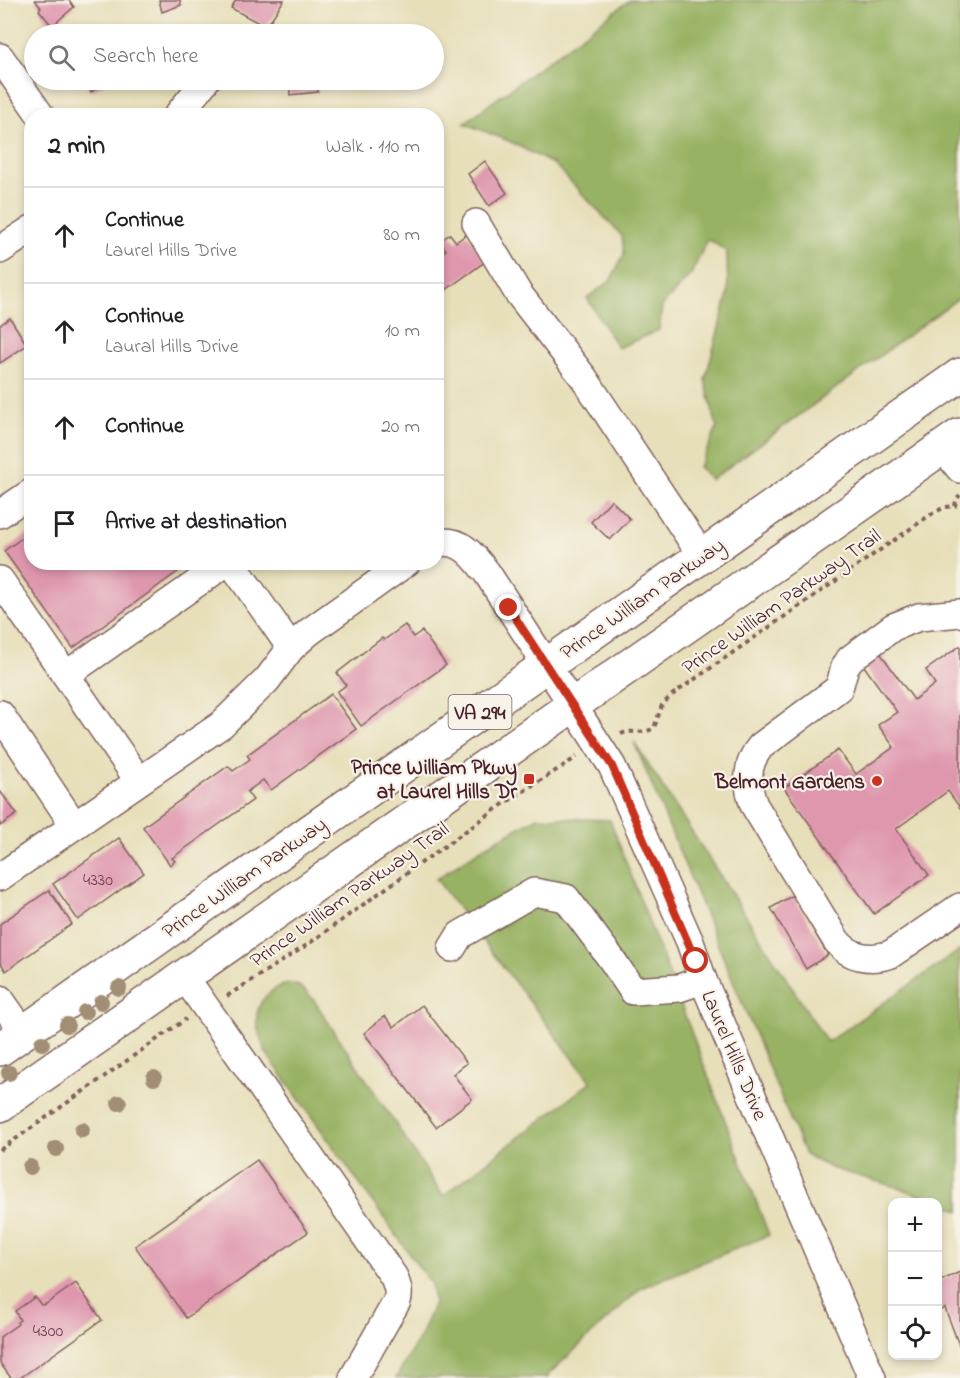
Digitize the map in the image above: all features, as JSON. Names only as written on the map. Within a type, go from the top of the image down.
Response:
[{"type":"highway","name":"Prince William Parkway","points":[[12,1040],[960,375]]},
{"type":"highway","name":"VA 294","points":[[0,1105],[572,705],[954,450]]},
{"type":"street","points":[[0,57],[35,108]]},
{"type":"street","points":[[183,108],[198,90]]},
{"type":"street","points":[[476,223],[518,293],[584,378],[702,556]]},
{"type":"street","points":[[0,250],[24,234]]},
{"type":"street","points":[[0,514],[24,498]]},
{"type":"street","name":"Laurel Hills Drive","points":[[444,541],[459,544],[470,552],[487,573],[612,766],[690,942],[703,980],[872,1378]]},
{"type":"street","points":[[66,675],[217,570]]},
{"type":"street","points":[[235,570],[291,648]]},
{"type":"street","points":[[0,877],[221,725],[267,680],[291,648],[309,632],[396,570]]},
{"type":"street","points":[[0,580],[139,781]]},
{"type":"street","points":[[960,613],[910,619],[893,627],[854,656],[845,668],[839,688],[755,752],[748,780],[754,805],[836,940],[847,951],[866,957],[883,957],[891,954],[960,907]]},
{"type":"street","points":[[0,714],[74,825]]},
{"type":"street","points":[[452,948],[460,935],[534,892],[566,898],[633,991],[679,988],[703,980]]},
{"type":"street","points":[[184,976],[394,1278],[399,1296],[397,1301],[353,1378]]},
{"type":"street","points":[[0,999],[12,1040]]},
{"type":"path","name":"Prince William Parkway Trail","points":[[627,731],[638,733],[654,728],[662,705],[672,695],[933,513],[941,508],[955,506],[960,495]]},
{"type":"path","name":"Prince William Parkway Trail","points":[[230,994],[307,945],[499,807],[575,758]]},
{"type":"path","points":[[0,1149],[180,1023]]},
{"type":"green space","points":[[630,0],[960,0],[960,297],[711,480],[699,467],[717,428],[705,380],[728,294],[727,252],[708,239],[691,274],[662,306],[659,330],[618,348],[587,298],[610,281],[624,254],[622,236],[555,165],[509,141],[464,123]]},
{"type":"green space","points":[[634,742],[827,1042],[960,950],[960,1211],[942,1204],[942,1198],[926,1198],[831,1168],[805,1155]]},
{"type":"green space","points":[[538,817],[610,820],[769,1235],[641,1288],[549,1374],[548,1378],[396,1378],[420,1336],[434,1303],[431,1284],[266,1053],[259,1034],[257,1015],[266,996],[278,987],[292,984],[306,992],[313,999],[443,1196],[591,1082],[436,879],[486,846]]},
{"type":"building","points":[[35,0],[69,0],[74,7],[54,24],[50,24],[39,10],[41,8]]},
{"type":"building","points":[[159,0],[180,0],[181,5],[162,12]]},
{"type":"building","points":[[236,0],[284,0],[268,24],[260,24],[231,8]]},
{"type":"building","points":[[290,90],[318,90],[318,92],[290,95]]},
{"type":"building","points":[[485,161],[507,193],[489,206],[468,174]]},
{"type":"building","points":[[450,234],[456,242],[467,234],[486,261],[444,291],[444,251],[446,250],[444,238]]},
{"type":"building","points":[[10,318],[24,340],[24,347],[0,363],[0,325]]},
{"type":"building","points":[[611,500],[630,519],[610,540],[591,522]]},
{"type":"building","points":[[24,537],[24,570],[180,570],[73,648],[4,551]]},
{"type":"building","points":[[405,625],[413,637],[422,631],[446,665],[361,726],[337,692],[346,685],[337,673],[382,638],[384,640]]},
{"type":"building","name":"Belmont Gardens","points":[[960,646],[960,808],[948,791],[896,829],[929,875],[874,914],[784,788],[838,750],[856,774],[894,747],[878,725],[897,712],[861,662],[878,650],[914,700],[935,684],[926,670]]},
{"type":"building","points":[[331,694],[356,729],[271,790],[263,780],[247,792],[253,800],[172,858],[175,861],[170,865],[143,827],[228,766],[233,771],[250,759],[247,755]]},
{"type":"building","points":[[0,791],[17,814],[0,826]]},
{"type":"building","points":[[119,838],[144,873],[78,920],[53,884]]},
{"type":"building","points":[[49,890],[72,924],[6,971],[0,962],[0,924]]},
{"type":"building","points":[[793,895],[828,955],[806,969],[771,908]]},
{"type":"building","points":[[422,1005],[467,1063],[453,1074],[472,1099],[436,1127],[364,1033],[385,1016],[394,1027]]},
{"type":"building","points":[[257,1160],[308,1232],[186,1318],[135,1246]]},
{"type":"building","points":[[960,1272],[960,1348],[945,1308],[942,1309],[942,1280]]},
{"type":"building","points":[[76,1283],[102,1320],[20,1378],[11,1378],[0,1363],[0,1337],[18,1324],[20,1320],[15,1311],[35,1297],[41,1305],[46,1304]]},
{"type":"place","name":"Prince William Pkwy at Laurel Hills Dr","points":[[529,779]]},
{"type":"place","name":"Belmont Gardens","points":[[877,781]]},
{"type":"route","points":[[509,608],[612,766],[690,942],[696,961]]}]
